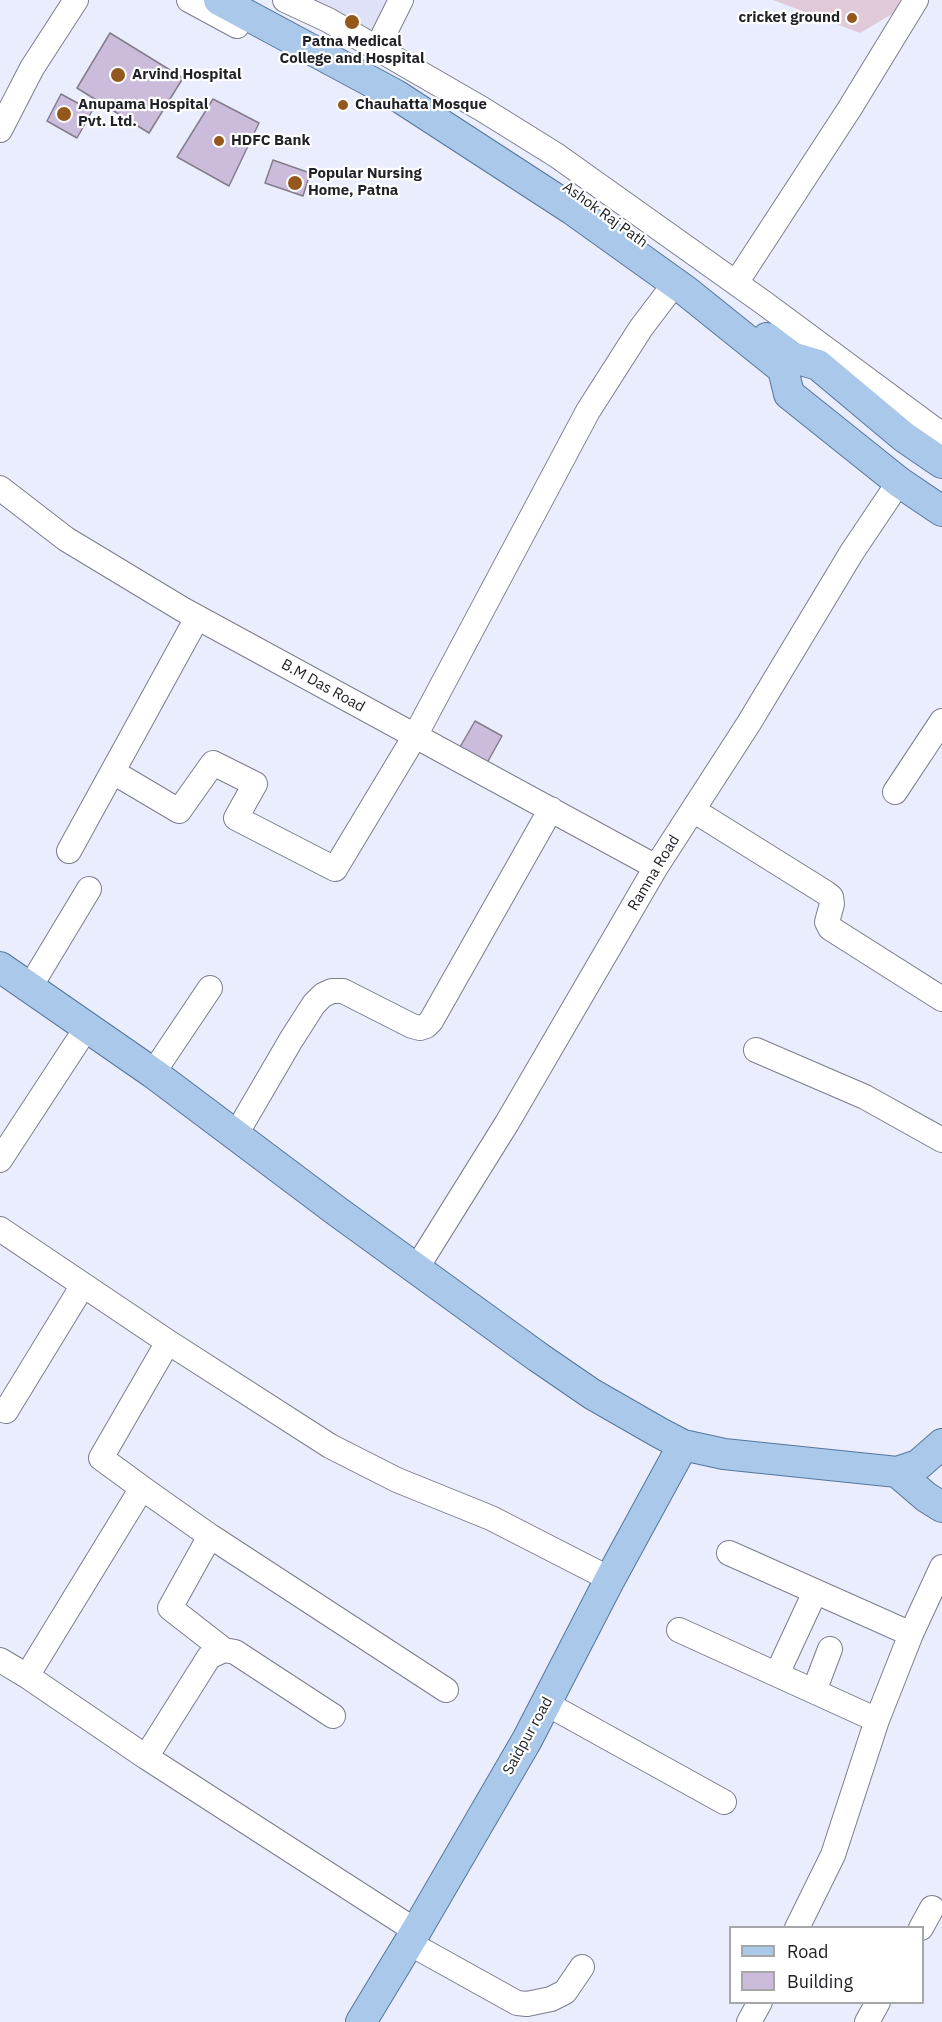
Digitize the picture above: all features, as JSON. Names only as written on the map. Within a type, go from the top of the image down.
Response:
[{"type":"main road","name":"Ashok Raj Path","points":[[219,0],[396,95],[573,210],[686,291],[783,369],[789,394],[899,482],[942,511]]},
{"type":"main road","name":"Ashok Raj Path","points":[[244,0],[401,81],[492,135],[609,216],[791,357],[818,365],[904,437],[942,463]]},
{"type":"main road","points":[[0,967],[153,1073],[416,1269],[592,1394],[684,1444],[724,1454],[897,1472],[918,1466],[942,1444]]},
{"type":"main road","name":"Saidpur road","points":[[361,2022],[413,1937],[547,1704],[610,1579],[684,1444]]},
{"type":"main road","points":[[897,1472],[926,1497],[942,1507]]},
{"type":"street","points":[[0,130],[32,69],[76,0]]},
{"type":"street","name":"Ashok Raj Path","points":[[189,0],[444,136],[493,166],[666,295],[789,394]]},
{"type":"street","points":[[285,0],[328,20],[377,48],[556,155],[941,431]]},
{"type":"street","points":[[377,48],[401,0]]},
{"type":"street","points":[[736,283],[844,118],[916,0]]},
{"type":"street","points":[[113,772],[179,811],[213,763],[255,784],[236,818],[335,869],[415,736],[588,411],[641,328],[666,295]]},
{"type":"street","name":"Ramna Road","points":[[416,1269],[507,1124],[656,867],[791,655],[852,552],[899,482]]},
{"type":"street","name":"B.M Das Road","points":[[0,488],[66,539],[197,618],[656,867]]},
{"type":"street","points":[[69,851],[197,618]]},
{"type":"street","points":[[895,792],[942,721]]},
{"type":"street","points":[[235,1136],[291,1040],[314,1004],[323,995],[332,991],[343,991],[420,1028],[431,1021],[551,809]]},
{"type":"street","points":[[693,810],[826,893],[831,897],[832,904],[827,922],[830,928],[942,999]]},
{"type":"street","points":[[30,987],[89,889]]},
{"type":"street","points":[[153,1073],[210,988]]},
{"type":"street","points":[[0,1160],[87,1027]]},
{"type":"street","points":[[756,1050],[866,1097],[942,1140]]},
{"type":"street","points":[[0,1229],[168,1342],[330,1446],[397,1480],[491,1518],[610,1579]]},
{"type":"street","points":[[6,1411],[83,1285]]},
{"type":"street","points":[[168,1342],[101,1458],[210,1536],[446,1690]]},
{"type":"street","points":[[27,1676],[142,1488]]},
{"type":"street","points":[[210,1536],[170,1608],[224,1650],[235,1652],[333,1716]]},
{"type":"street","points":[[729,1553],[911,1634]]},
{"type":"street","points":[[798,1926],[833,1855],[877,1720],[911,1634],[942,1568]]},
{"type":"street","points":[[777,1674],[816,1592]]},
{"type":"street","points":[[679,1630],[877,1720]]},
{"type":"street","points":[[814,1691],[830,1649]]},
{"type":"street","points":[[146,1757],[209,1657],[224,1650]]},
{"type":"street","points":[[0,1660],[413,1937],[517,2003],[526,2004],[551,1999],[565,1992],[582,1967]]},
{"type":"street","points":[[547,1704],[724,1802]]},
{"type":"street","points":[[749,2022],[759,2004]]},
{"type":"street","points":[[867,2022],[877,2004]]},
{"type":"shaded area","name":"Patna Medical College and Hospital","points":[[282,0],[388,0],[369,45]]},
{"type":"shaded area","name":"cricket ground","points":[[773,0],[900,0],[894,13],[860,33]]},
{"type":"building","points":[[110,33],[183,78],[149,133],[77,88]]},
{"type":"building","points":[[61,94],[92,111],[77,138],[47,121]]},
{"type":"building","name":"HDFC Bank","points":[[213,99],[259,123],[229,186],[177,157]]},
{"type":"building","points":[[273,160],[310,173],[303,196],[265,183]]},
{"type":"building","points":[[475,721],[502,736],[487,763],[460,747]]},
{"type":"place","name":"cricket ground","points":[[852,18]]},
{"type":"place","name":"Patna Medical College and Hospital","points":[[352,22]]},
{"type":"place","name":"Arvind Hospital","points":[[118,75]]},
{"type":"place","name":"Chauhatta Mosque","points":[[343,105]]},
{"type":"place","name":"Anupama Hospital Pvt. Ltd.","points":[[64,114]]},
{"type":"place","name":"HDFC Bank","points":[[219,141]]},
{"type":"place","name":"Popular Nursing Home, Patna","points":[[295,183]]}]
